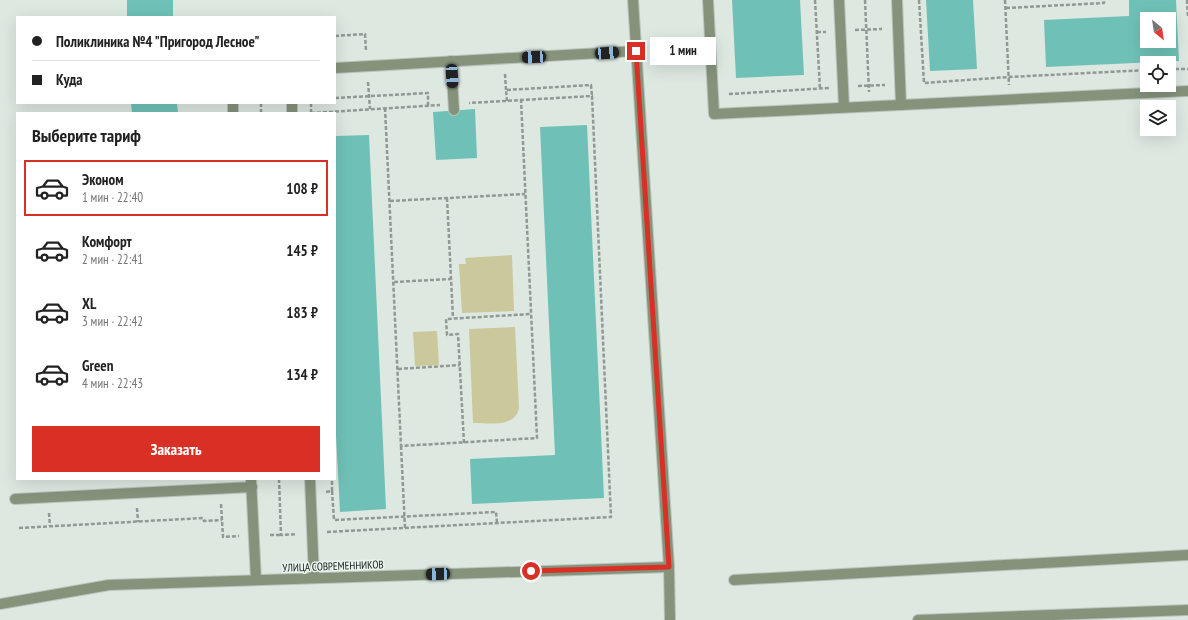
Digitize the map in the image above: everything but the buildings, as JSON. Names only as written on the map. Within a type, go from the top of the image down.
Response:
[{"type":"street","points":[[633,0],[669,567],[670,620]]},
{"type":"street","points":[[708,0],[714,114],[1188,90]]},
{"type":"street","points":[[840,0],[844,107]]},
{"type":"street","points":[[897,0],[901,104]]},
{"type":"street","points":[[336,68],[636,51]]},
{"type":"street","points":[[451,62],[454,107]]},
{"type":"street","points":[[310,480],[314,578]]},
{"type":"street","points":[[16,498],[252,483],[256,580]]},
{"type":"street","points":[[734,580],[1188,555]]},
{"type":"street","name":"УЛИЦА СОВРЕМЕННИКОВ","points":[[0,604],[109,586],[669,567]]},
{"type":"street","points":[[918,620],[1188,610]]},
{"type":"path","points":[[815,0],[820,88]]},
{"type":"path","points":[[865,0],[870,106]]},
{"type":"path","points":[[919,0],[924,83],[1140,70]]},
{"type":"path","points":[[1005,0],[1009,68]]},
{"type":"path","points":[[1006,8],[1104,3],[1104,0]]},
{"type":"path","points":[[1187,0],[1188,17]]},
{"type":"path","points":[[817,32],[921,28]]},
{"type":"path","points":[[1176,69],[1188,69]]},
{"type":"path","points":[[728,87],[729,95],[900,84]]},
{"type":"path","points":[[335,532],[611,517],[591,85],[506,90],[507,101]]},
{"type":"path","points":[[336,98],[428,93],[428,106]]},
{"type":"path","points":[[326,112],[428,106],[454,107],[507,101],[592,96]]},
{"type":"path","points":[[401,446],[537,438],[521,100]]},
{"type":"path","points":[[385,108],[405,528]]},
{"type":"path","points":[[390,201],[525,194]]},
{"type":"path","points":[[447,198],[453,318]]},
{"type":"path","points":[[394,282],[451,279]]},
{"type":"path","points":[[464,443],[458,334],[447,335],[446,319],[531,314]]},
{"type":"path","points":[[398,369],[460,365]]},
{"type":"path","points":[[279,480],[281,535],[312,532]]},
{"type":"path","points":[[332,480],[334,520],[496,512],[497,523]]},
{"type":"path","points":[[324,496],[324,492],[332,491]]},
{"type":"path","points":[[20,528],[203,518],[204,521],[222,520]]},
{"type":"shaded area","points":[[512,255],[514,311],[462,313],[459,264],[466,264],[465,258]]},
{"type":"shaded area","points":[[515,327],[519,408],[517,414],[507,422],[494,424],[473,423],[469,329]]},
{"type":"shaded area","points":[[437,331],[439,365],[415,366],[413,332]]},
{"type":"route","points":[[531,571],[669,567],[636,51]]}]
